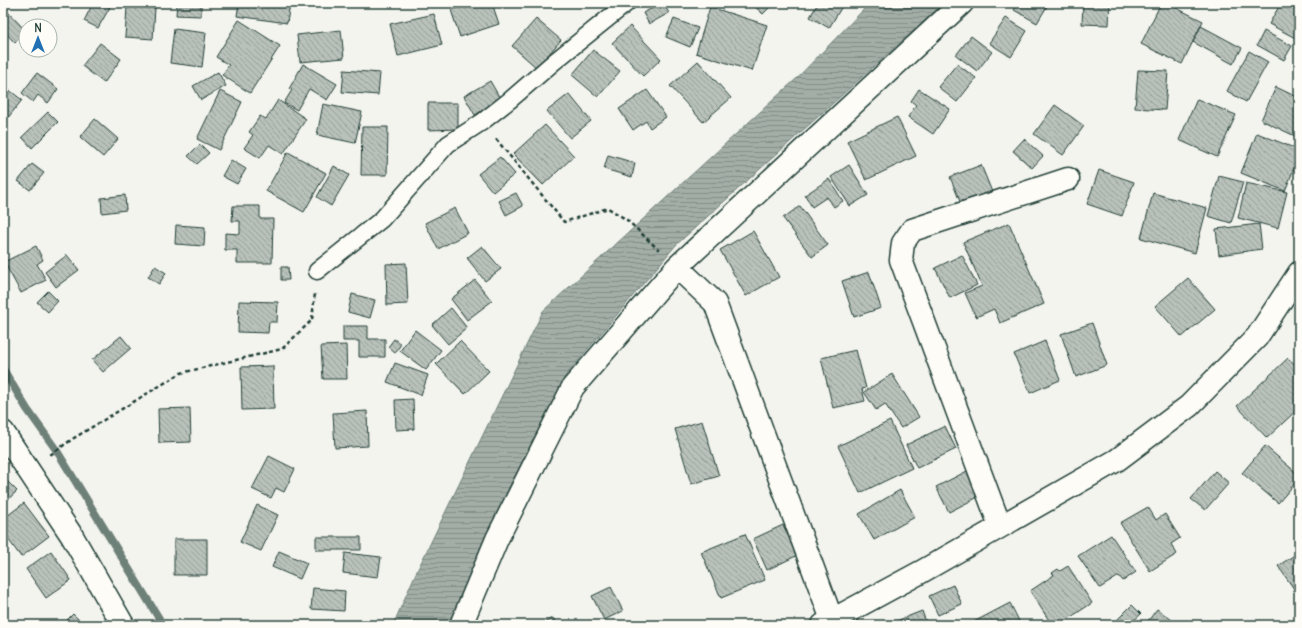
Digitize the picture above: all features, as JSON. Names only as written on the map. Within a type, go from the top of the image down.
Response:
[{"type":"street","points":[[461,625],[498,539],[573,386],[677,267],[962,3]]},
{"type":"street","points":[[1000,526],[901,260],[903,242],[912,230],[1068,179]]},
{"type":"street","points":[[677,267],[715,303],[828,623],[921,572],[1117,460],[1189,406],[1257,337],[1299,273]]},
{"type":"street","points":[[3,432],[72,536],[123,625]]},
{"type":"lane","points":[[318,271],[382,219],[448,144],[482,122],[510,100],[555,61],[627,3]]},
{"type":"path","points":[[482,122],[564,222],[608,208],[627,220],[677,267]]},
{"type":"path","points":[[57,451],[74,438],[181,373],[282,349],[312,320],[318,271]]},
{"type":"shaded area","points":[[870,3],[944,3],[676,245],[566,375],[451,625],[393,625],[415,575],[543,311],[796,79]]},
{"type":"building","points":[[93,3],[102,3],[110,7],[98,28],[84,21]]},
{"type":"building","points":[[177,3],[201,3],[201,16],[176,15]]},
{"type":"building","points":[[239,3],[290,3],[287,23],[237,16]]},
{"type":"building","points":[[472,3],[492,3],[499,24],[460,37],[451,10]]},
{"type":"building","points":[[662,3],[669,13],[649,24],[643,13]]},
{"type":"building","points":[[751,3],[774,3],[763,14]]},
{"type":"building","points":[[818,3],[844,3],[829,28],[810,17]]},
{"type":"building","points":[[1018,3],[1049,3],[1037,23],[1014,10]]},
{"type":"building","points":[[1083,3],[1110,3],[1109,25],[1082,24]]},
{"type":"building","points":[[1161,3],[1166,3],[1203,21],[1182,64],[1141,44]]},
{"type":"building","points":[[1281,3],[1299,3],[1299,40],[1269,24]]},
{"type":"building","points":[[127,7],[155,8],[153,39],[125,37]]},
{"type":"building","points":[[710,7],[767,25],[752,71],[696,53]]},
{"type":"building","points":[[6,10],[18,23],[18,40],[15,43],[3,30],[3,13]]},
{"type":"building","points":[[434,14],[442,45],[398,56],[390,24]]},
{"type":"building","points":[[1006,18],[1027,31],[1011,57],[989,43]]},
{"type":"building","points":[[536,19],[561,40],[537,68],[512,46]]},
{"type":"building","points":[[674,19],[698,28],[690,47],[666,37]]},
{"type":"building","points":[[239,20],[280,46],[250,93],[222,75],[229,65],[216,57]]},
{"type":"building","points":[[630,26],[661,59],[643,76],[612,43]]},
{"type":"building","points":[[1201,26],[1242,48],[1233,64],[1193,42]]},
{"type":"building","points":[[174,29],[206,33],[202,67],[170,63]]},
{"type":"building","points":[[341,30],[344,58],[300,62],[297,35]]},
{"type":"building","points":[[1264,31],[1292,46],[1284,60],[1257,45]]},
{"type":"building","points":[[971,36],[992,52],[977,71],[956,55]]},
{"type":"building","points":[[100,43],[121,59],[104,83],[82,66]]},
{"type":"building","points":[[593,50],[620,71],[598,97],[572,75]]},
{"type":"building","points":[[1249,51],[1268,62],[1246,102],[1227,91]]},
{"type":"building","points":[[698,61],[731,98],[703,122],[670,86]]},
{"type":"building","points":[[303,64],[337,84],[327,100],[309,89],[297,110],[284,103],[292,90],[289,89]]},
{"type":"building","points":[[957,64],[976,78],[957,102],[938,87]]},
{"type":"building","points":[[344,70],[380,73],[378,95],[342,92]]},
{"type":"building","points":[[1138,70],[1168,71],[1165,110],[1135,108]]},
{"type":"building","points":[[218,72],[226,86],[201,100],[193,86]]},
{"type":"building","points":[[37,73],[58,89],[48,103],[38,95],[33,102],[22,93]]},
{"type":"building","points":[[490,81],[501,100],[475,115],[464,96]]},
{"type":"building","points":[[1276,87],[1299,98],[1299,129],[1295,136],[1261,120]]},
{"type":"building","points":[[8,89],[22,100],[7,119],[3,116],[3,95]]},
{"type":"building","points":[[919,89],[950,109],[933,134],[908,117],[916,105],[911,101]]},
{"type":"building","points":[[647,90],[666,117],[650,128],[646,121],[633,130],[619,109]]},
{"type":"building","points":[[220,91],[242,102],[219,150],[197,139]]},
{"type":"building","points":[[569,94],[591,121],[570,138],[547,111]]},
{"type":"building","points":[[1197,99],[1236,115],[1217,157],[1179,140]]},
{"type":"building","points":[[278,100],[306,119],[283,154],[269,145],[260,158],[244,148],[253,135],[249,132],[260,116],[266,119]]},
{"type":"building","points":[[428,103],[458,103],[458,129],[428,130]]},
{"type":"building","points":[[323,104],[362,112],[355,143],[317,135]]},
{"type":"building","points":[[1055,105],[1084,126],[1063,155],[1034,134]]},
{"type":"building","points":[[48,112],[58,122],[32,148],[22,137]]},
{"type":"building","points":[[897,117],[916,156],[866,180],[847,141]]},
{"type":"building","points":[[95,119],[118,139],[103,157],[80,137]]},
{"type":"building","points":[[545,125],[574,156],[543,185],[513,154]]},
{"type":"building","points":[[362,127],[388,127],[387,175],[361,175]]},
{"type":"building","points":[[1257,133],[1299,150],[1299,156],[1285,191],[1241,173]]},
{"type":"building","points":[[1024,139],[1043,156],[1032,168],[1013,151]]},
{"type":"building","points":[[200,144],[209,153],[197,164],[188,156]]},
{"type":"building","points":[[288,152],[326,173],[304,212],[266,191]]},
{"type":"building","points":[[608,155],[635,163],[632,177],[604,169]]},
{"type":"building","points":[[500,157],[515,174],[493,192],[478,174]]},
{"type":"building","points":[[231,160],[246,169],[237,184],[222,176]]},
{"type":"building","points":[[32,164],[44,173],[30,190],[18,181]]},
{"type":"building","points":[[849,165],[868,195],[850,206],[831,177]]},
{"type":"building","points":[[981,165],[992,192],[961,204],[950,177]]},
{"type":"building","points":[[334,166],[349,175],[331,206],[317,197]]},
{"type":"building","points":[[1099,170],[1134,182],[1122,216],[1087,204]]},
{"type":"building","points":[[1219,176],[1243,182],[1231,223],[1208,216]]},
{"type":"building","points":[[829,179],[843,201],[834,207],[827,197],[812,207],[805,195]]},
{"type":"building","points":[[1246,183],[1287,192],[1278,228],[1238,218]]},
{"type":"building","points":[[516,193],[523,206],[506,215],[499,201]]},
{"type":"building","points":[[1153,193],[1207,208],[1195,253],[1141,238]]},
{"type":"building","points":[[125,195],[126,210],[102,213],[101,198]]},
{"type":"building","points":[[233,206],[260,206],[260,219],[273,219],[272,263],[237,263],[237,250],[225,250],[225,233],[240,234],[240,221],[232,221]]},
{"type":"building","points":[[800,206],[828,245],[812,257],[783,218]]},
{"type":"building","points":[[455,208],[468,233],[438,249],[425,223]]},
{"type":"building","points":[[1009,223],[1044,304],[1000,323],[994,309],[976,317],[965,293],[982,286],[963,242]]},
{"type":"building","points":[[1259,224],[1262,249],[1219,255],[1216,229]]},
{"type":"building","points":[[176,225],[205,227],[204,246],[175,244]]},
{"type":"building","points":[[753,231],[779,277],[746,296],[720,250]]},
{"type":"building","points":[[36,246],[43,260],[37,264],[46,280],[21,293],[4,262]]},
{"type":"building","points":[[482,246],[501,269],[485,281],[467,258]]},
{"type":"building","points":[[67,255],[79,270],[56,287],[45,272]]},
{"type":"building","points":[[962,255],[977,285],[950,298],[935,268]]},
{"type":"building","points":[[406,263],[408,304],[387,305],[386,264]]},
{"type":"building","points":[[155,266],[166,273],[159,284],[148,277]]},
{"type":"building","points":[[281,267],[288,267],[289,280],[281,280]]},
{"type":"building","points":[[869,272],[881,308],[854,317],[842,281]]},
{"type":"building","points":[[1188,278],[1215,309],[1182,337],[1155,306]]},
{"type":"building","points":[[475,280],[492,301],[467,320],[451,299]]},
{"type":"building","points":[[48,291],[58,301],[48,312],[37,302]]},
{"type":"building","points":[[352,294],[375,300],[370,318],[348,312]]},
{"type":"building","points":[[239,301],[278,302],[277,322],[269,322],[268,333],[238,332]]},
{"type":"building","points":[[451,308],[467,328],[448,344],[432,325]]},
{"type":"building","points":[[1092,323],[1107,365],[1076,377],[1061,334]]},
{"type":"building","points":[[343,326],[368,326],[368,339],[385,339],[385,357],[359,357],[359,341],[343,341]]},
{"type":"building","points":[[415,330],[441,350],[426,370],[400,351]]},
{"type":"building","points":[[121,336],[131,348],[103,372],[92,360]]},
{"type":"building","points":[[394,339],[401,344],[395,353],[388,347]]},
{"type":"building","points":[[460,341],[489,371],[465,394],[436,364]]},
{"type":"building","points":[[1045,341],[1060,380],[1030,393],[1014,354]]},
{"type":"building","points":[[346,345],[347,379],[323,379],[321,346]]},
{"type":"building","points":[[856,350],[866,388],[862,389],[865,401],[833,408],[821,358]]},
{"type":"building","points":[[1288,358],[1299,368],[1299,408],[1267,438],[1237,406]]},
{"type":"building","points":[[395,363],[428,375],[421,395],[387,382]]},
{"type":"building","points":[[273,366],[274,409],[242,410],[241,367]]},
{"type":"building","points":[[892,374],[919,417],[901,428],[885,404],[876,410],[864,392]]},
{"type":"building","points":[[413,399],[414,429],[396,430],[395,400]]},
{"type":"building","points":[[190,408],[191,442],[159,443],[158,409]]},
{"type":"building","points":[[367,411],[368,446],[335,448],[333,413]]},
{"type":"building","points":[[702,421],[719,476],[691,484],[675,429]]},
{"type":"building","points":[[890,421],[912,468],[860,493],[838,446]]},
{"type":"building","points":[[945,426],[956,449],[917,468],[906,445]]},
{"type":"building","points":[[1265,446],[1299,475],[1299,479],[1278,503],[1242,473]]},
{"type":"building","points":[[269,456],[295,469],[284,492],[276,488],[271,498],[252,489]]},
{"type":"building","points":[[969,470],[982,495],[949,512],[936,487]]},
{"type":"building","points":[[1215,471],[1229,483],[1205,510],[1191,499]]},
{"type":"building","points":[[6,480],[17,491],[3,504],[3,483]]},
{"type":"building","points":[[900,490],[915,517],[874,540],[859,514]]},
{"type":"building","points":[[24,503],[49,536],[21,557],[3,532],[3,519]]},
{"type":"building","points":[[257,505],[278,515],[261,551],[240,542]]},
{"type":"building","points":[[1148,507],[1156,520],[1165,514],[1180,538],[1171,544],[1177,554],[1150,571],[1120,523]]},
{"type":"building","points":[[783,525],[798,555],[767,570],[753,539]]},
{"type":"building","points":[[745,534],[765,580],[721,598],[701,552]]},
{"type":"building","points":[[1111,535],[1136,572],[1123,581],[1119,576],[1100,588],[1078,556]]},
{"type":"building","points":[[316,537],[361,537],[361,550],[316,550]]},
{"type":"building","points":[[174,539],[207,539],[207,575],[174,575]]},
{"type":"building","points":[[51,551],[71,580],[46,598],[26,569]]},
{"type":"building","points":[[279,551],[307,563],[300,579],[272,567]]},
{"type":"building","points":[[1299,552],[1299,596],[1278,566]]},
{"type":"building","points":[[345,553],[381,557],[378,577],[343,573]]},
{"type":"building","points":[[1068,566],[1092,603],[1059,625],[1052,625],[1030,591],[1054,575],[1052,573],[1058,569],[1060,571]]},
{"type":"building","points":[[953,585],[962,604],[938,615],[929,596]]},
{"type":"building","points":[[611,587],[623,611],[604,620],[592,596]]},
{"type":"building","points":[[313,588],[345,591],[344,611],[311,609]]},
{"type":"building","points":[[1010,603],[1021,625],[968,625]]},
{"type":"building","points":[[1132,605],[1141,614],[1129,625],[1122,625],[1117,620]]},
{"type":"building","points":[[1157,609],[1172,620],[1168,625],[1145,625]]},
{"type":"building","points":[[922,611],[927,625],[886,625]]},
{"type":"building","points":[[73,614],[84,625],[62,625]]},
{"type":"building","points":[[553,618],[557,625],[539,625]]},
{"type":"waterway","points":[[3,369],[27,409],[57,451],[163,625]]}]
